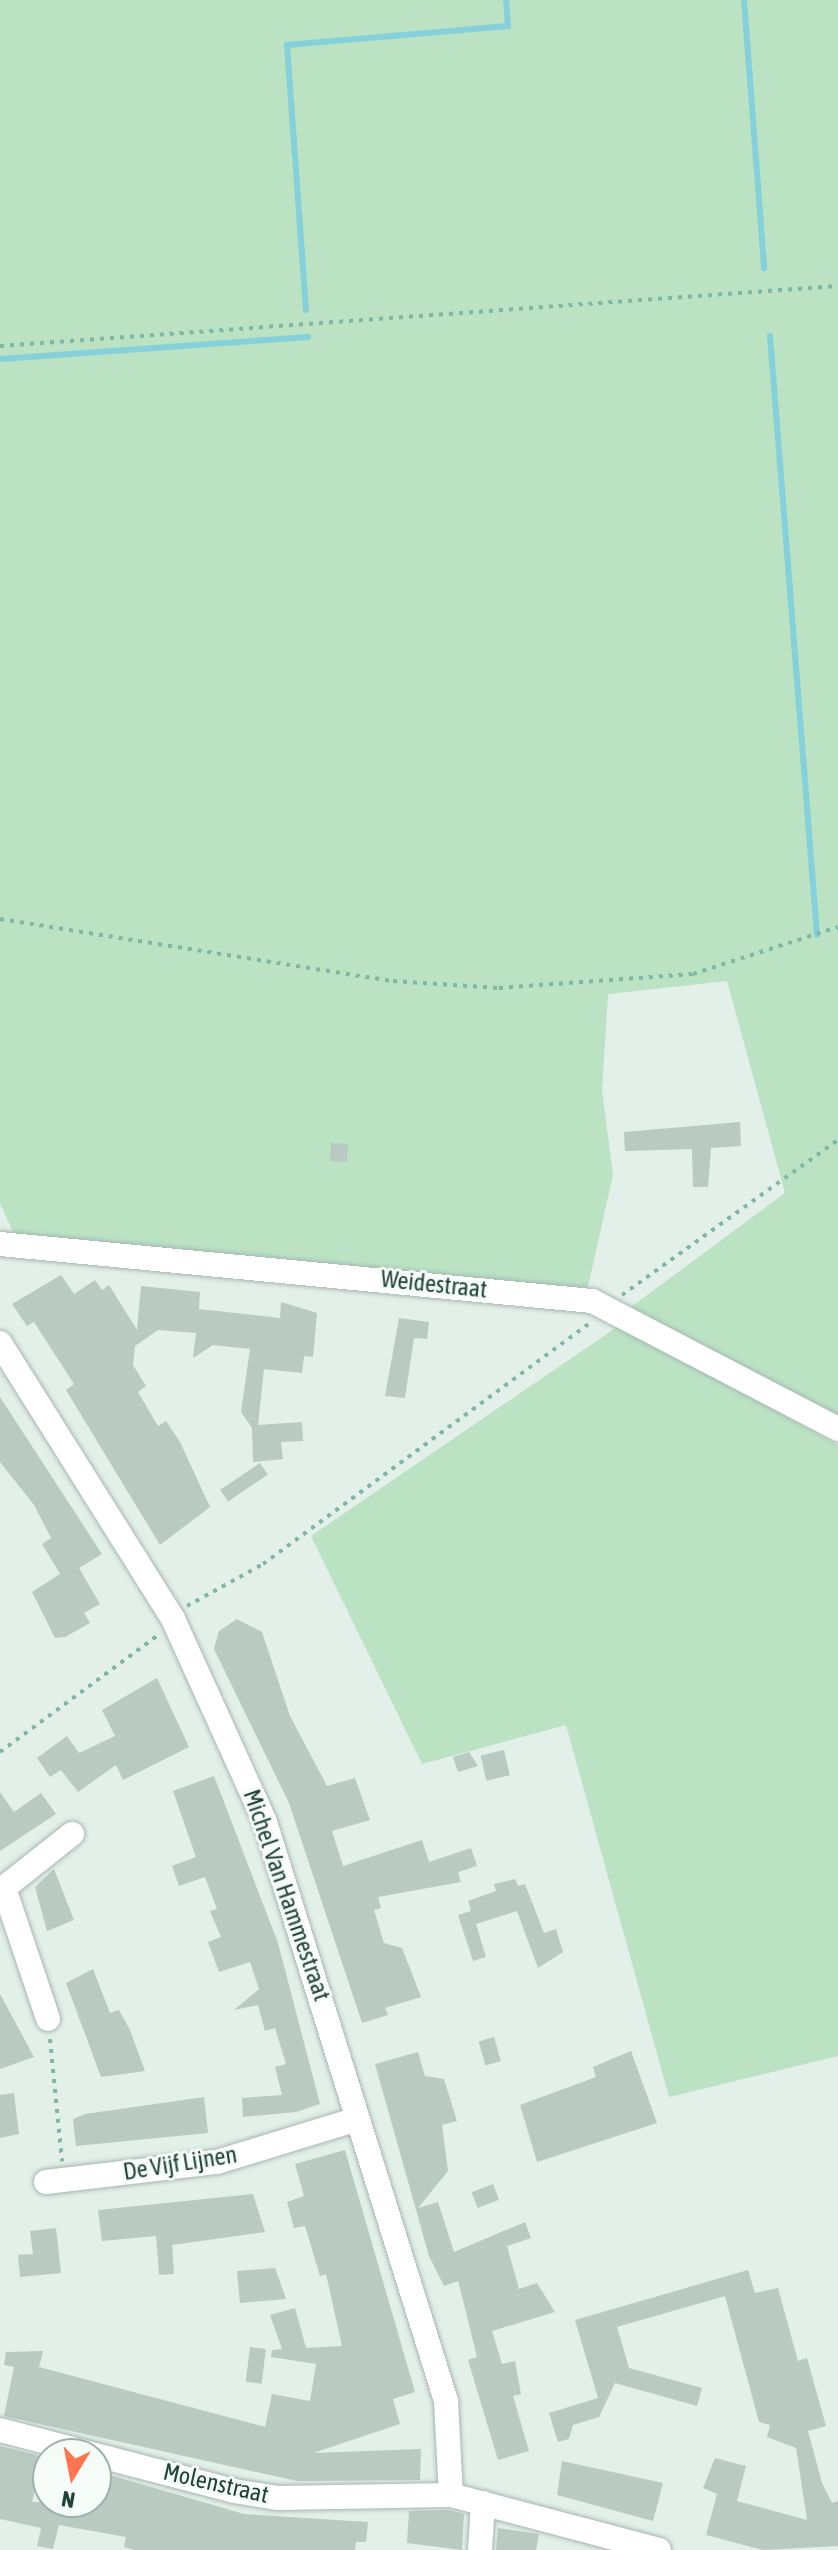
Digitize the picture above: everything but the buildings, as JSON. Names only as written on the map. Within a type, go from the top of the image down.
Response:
[{"type":"street","name":"Weidestraat","points":[[0,1244],[609,1306],[838,1429]]},
{"type":"street","name":"Michel Van Hammestraat","points":[[0,1343],[173,1619],[265,1822],[446,2401],[451,2495]]},
{"type":"street","points":[[48,2019],[2,1889],[72,1834]]},
{"type":"street","name":"De Vijf Lijnen","points":[[54,2181],[217,2162],[358,2119]]},
{"type":"street","name":"Molenstraat","points":[[0,2430],[278,2498],[451,2495],[659,2550]]},
{"type":"street","points":[[480,2550],[483,2503]]},
{"type":"path","points":[[0,346],[838,286]]},
{"type":"path","points":[[0,919],[393,981],[499,988],[693,974],[838,927]]},
{"type":"path","points":[[0,1752],[173,1619],[491,1400],[609,1306],[838,1140]]},
{"type":"path","points":[[48,2019],[54,2181]]},
{"type":"green space","points":[[0,0],[838,0],[838,1417],[631,1307],[785,1193],[727,981],[608,994],[602,1090],[613,1175],[587,1291],[15,1236],[0,1203]]},
{"type":"green space","points":[[620,1325],[838,1445],[838,2056],[669,2097],[566,1725],[422,1764],[311,1536]]},
{"type":"waterway","points":[[306,310],[287,45],[508,26],[506,0]]},
{"type":"waterway","points":[[744,0],[764,268]]},
{"type":"waterway","points":[[770,336],[817,935]]},
{"type":"waterway","points":[[0,359],[308,337]]}]
